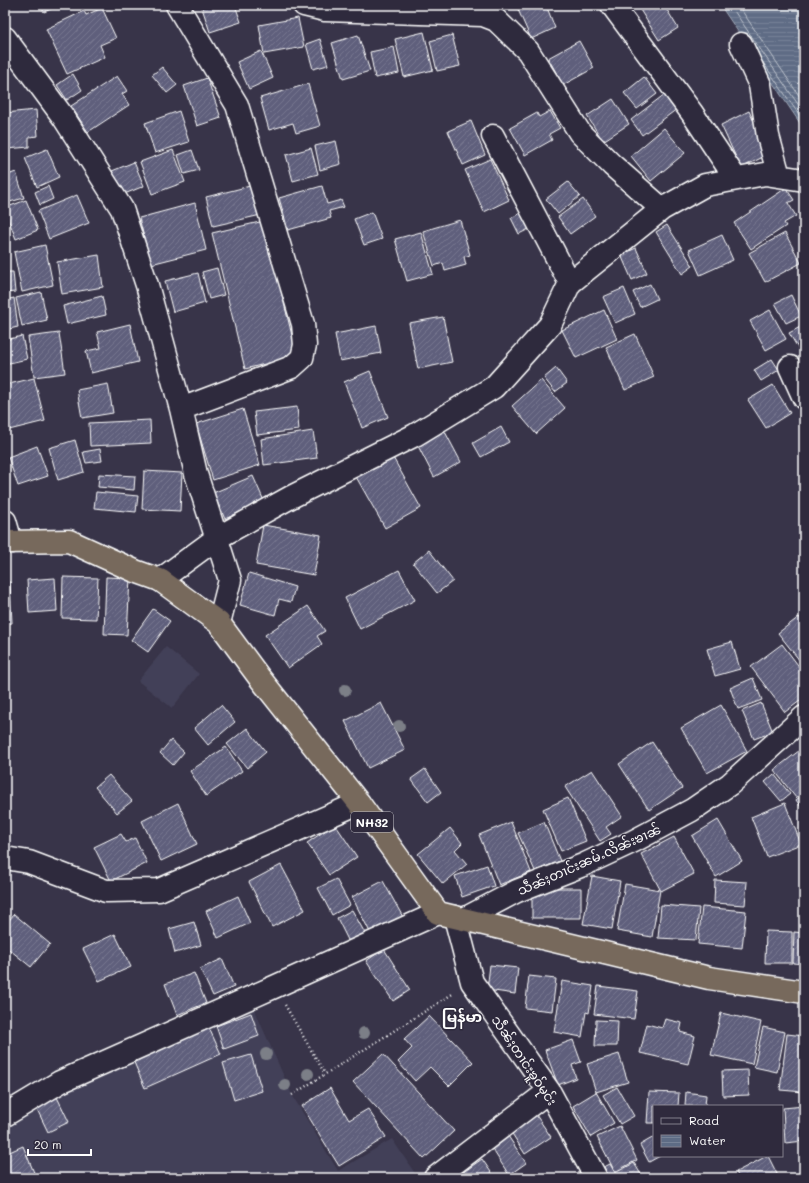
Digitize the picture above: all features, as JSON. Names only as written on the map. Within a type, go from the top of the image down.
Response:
[{"type":"highway","name":"NH32","points":[[8,542],[69,541],[160,580],[219,623],[258,677],[358,803],[452,916]]},
{"type":"highway","points":[[452,916],[709,978],[804,992]]},
{"type":"street","points":[[177,5],[237,105],[303,324],[305,345],[302,358],[292,367],[181,409]]},
{"type":"street","points":[[304,5],[325,10],[489,10],[496,20],[528,51],[580,133],[612,165],[662,209]]},
{"type":"street","points":[[612,5],[692,113],[736,179]]},
{"type":"street","points":[[5,38],[64,118],[122,209],[147,285],[181,409],[196,474],[230,580],[219,623]]},
{"type":"street","points":[[741,44],[760,85],[768,136],[779,176]]},
{"type":"street","points":[[493,136],[570,283]]},
{"type":"street","points":[[160,580],[217,538],[292,497],[415,434],[494,387],[550,325],[570,283],[662,209],[705,185],[765,174],[804,180]]},
{"type":"street","points":[[790,367],[804,398]]},
{"type":"street","points":[[5,521],[8,542]]},
{"type":"street","name":"သဵၼ်ႈတၢင်းၼမ်ႉလိၼ်းၶၢၼ်","points":[[5,1115],[60,1082],[274,987],[517,891],[634,841],[692,810],[730,784],[804,717]]},
{"type":"street","points":[[5,858],[29,862],[106,891],[159,890],[358,803]]},
{"type":"street","name":"သဵၼ်ႈတၢင်းၶူဝ်မုင်း","points":[[452,916],[472,982],[549,1091],[596,1178]]},
{"type":"street","points":[[435,1178],[549,1091]]},
{"type":"path","points":[[292,1095],[472,982]]},
{"type":"path","points":[[274,987],[325,1074]]},
{"type":"shaded area","points":[[166,647],[199,674],[172,708],[138,681]]},
{"type":"shaded area","points":[[252,1004],[292,1095],[338,1171],[392,1139],[418,1178],[5,1178],[5,1126],[31,1105]]},
{"type":"water","points":[[720,5],[804,5],[804,129]]},
{"type":"building","points":[[40,5],[57,5],[58,6],[44,12]]},
{"type":"building","points":[[210,5],[235,5],[241,22],[210,32],[202,8]]},
{"type":"building","points":[[516,5],[546,5],[555,28],[531,39]]},
{"type":"building","points":[[637,5],[664,5],[678,28],[659,40]]},
{"type":"building","points":[[102,8],[116,38],[100,45],[105,57],[67,74],[46,29],[84,11],[86,15]]},
{"type":"building","points":[[298,18],[304,47],[264,54],[259,25]]},
{"type":"building","points":[[424,32],[433,70],[404,77],[395,39]]},
{"type":"building","points":[[358,35],[370,71],[343,79],[332,43]]},
{"type":"building","points":[[452,35],[460,66],[437,71],[430,41]]},
{"type":"building","points":[[320,39],[328,65],[313,69],[306,44]]},
{"type":"building","points":[[579,41],[594,68],[563,85],[548,58]]},
{"type":"building","points":[[394,47],[399,73],[375,78],[370,52]]},
{"type":"building","points":[[261,51],[273,78],[249,89],[237,62]]},
{"type":"building","points":[[162,67],[177,85],[167,93],[152,75]]},
{"type":"building","points":[[73,74],[82,90],[67,100],[57,85]]},
{"type":"building","points":[[117,76],[127,91],[122,94],[129,105],[88,132],[71,106]]},
{"type":"building","points":[[644,77],[657,94],[637,109],[624,93]]},
{"type":"building","points":[[207,78],[221,118],[197,126],[184,86]]},
{"type":"building","points":[[308,84],[320,126],[296,133],[293,123],[269,130],[260,98]]},
{"type":"building","points":[[665,94],[677,109],[642,135],[631,120]]},
{"type":"building","points":[[613,99],[629,124],[603,141],[587,116]]},
{"type":"building","points":[[36,110],[38,136],[29,137],[29,147],[7,149],[5,113]]},
{"type":"building","points":[[179,111],[189,142],[155,153],[145,123]]},
{"type":"building","points":[[550,111],[560,128],[549,134],[552,140],[525,155],[510,128],[537,113],[539,117]]},
{"type":"building","points":[[749,111],[769,154],[741,168],[721,125]]},
{"type":"building","points":[[471,121],[485,155],[463,165],[448,131]]},
{"type":"building","points":[[664,128],[685,153],[651,181],[631,156]]},
{"type":"building","points":[[336,141],[341,164],[320,170],[315,146]]},
{"type":"building","points":[[311,148],[318,174],[293,181],[286,155]]},
{"type":"building","points":[[47,149],[59,177],[37,187],[25,158]]},
{"type":"building","points":[[173,150],[185,182],[152,194],[140,162]]},
{"type":"building","points":[[192,150],[199,170],[184,174],[178,155]]},
{"type":"building","points":[[490,159],[509,200],[484,212],[465,170]]},
{"type":"building","points":[[134,162],[144,186],[122,195],[112,171]]},
{"type":"building","points":[[16,172],[24,198],[6,203],[5,176]]},
{"type":"building","points":[[568,182],[580,196],[558,214],[546,199]]},
{"type":"building","points":[[254,185],[261,215],[213,226],[206,197]]},
{"type":"building","points":[[48,186],[53,199],[40,205],[35,192]]},
{"type":"building","points":[[322,186],[327,204],[341,200],[344,207],[329,211],[331,218],[288,230],[279,198]]},
{"type":"building","points":[[786,188],[794,200],[788,203],[796,216],[784,223],[786,226],[751,249],[734,223]]},
{"type":"building","points":[[77,195],[89,223],[49,239],[38,211]]},
{"type":"building","points":[[583,199],[595,216],[570,234],[558,217]]},
{"type":"building","points":[[26,200],[38,230],[16,239],[5,208]]},
{"type":"building","points":[[195,203],[206,250],[151,264],[139,218]]},
{"type":"building","points":[[524,211],[533,227],[519,234],[511,218]]},
{"type":"building","points":[[372,212],[382,239],[364,245],[354,219]]},
{"type":"building","points":[[460,220],[470,255],[464,257],[466,265],[445,271],[443,263],[434,266],[423,231]]},
{"type":"building","points":[[264,221],[297,356],[245,369],[212,233]]},
{"type":"building","points":[[667,225],[693,266],[682,274],[656,232]]},
{"type":"building","points":[[421,232],[433,274],[407,281],[395,239]]},
{"type":"building","points":[[785,233],[801,263],[765,282],[749,253]]},
{"type":"building","points":[[722,235],[733,260],[700,275],[689,250]]},
{"type":"building","points":[[45,245],[53,285],[22,292],[14,252]]},
{"type":"building","points":[[636,248],[647,273],[632,280],[621,255]]},
{"type":"building","points":[[99,255],[103,287],[62,294],[57,262]]},
{"type":"building","points":[[217,268],[224,295],[209,299],[202,272]]},
{"type":"building","points":[[5,272],[13,272],[15,292],[5,293]]},
{"type":"building","points":[[198,273],[205,303],[173,312],[165,281]]},
{"type":"building","points":[[650,284],[657,299],[640,307],[633,292]]},
{"type":"building","points":[[624,288],[635,314],[615,323],[603,297]]},
{"type":"building","points":[[41,292],[47,320],[22,326],[16,298]]},
{"type":"building","points":[[791,295],[801,316],[786,323],[775,303]]},
{"type":"building","points":[[102,296],[106,315],[67,324],[63,306]]},
{"type":"building","points":[[14,298],[18,327],[5,330],[5,300]]},
{"type":"building","points":[[604,310],[617,339],[576,358],[562,330]]},
{"type":"building","points":[[770,310],[786,339],[766,350],[750,321]]},
{"type":"building","points":[[443,317],[452,362],[418,369],[409,323]]},
{"type":"building","points":[[130,324],[138,362],[91,373],[86,351],[101,348],[97,332]]},
{"type":"building","points":[[804,325],[804,358],[789,333]]},
{"type":"building","points":[[376,326],[381,353],[340,361],[335,334]]},
{"type":"building","points":[[59,333],[65,373],[34,377],[28,337]]},
{"type":"building","points":[[635,334],[654,377],[625,390],[606,347]]},
{"type":"building","points":[[22,336],[27,359],[5,364],[5,340]]},
{"type":"building","points":[[772,359],[779,370],[761,381],[754,370]]},
{"type":"building","points":[[556,368],[567,383],[555,392],[544,378]]},
{"type":"building","points":[[370,371],[388,417],[362,428],[344,382]]},
{"type":"building","points":[[34,378],[45,421],[5,431],[5,385]]},
{"type":"building","points":[[541,380],[565,408],[536,434],[512,406]]},
{"type":"building","points":[[108,384],[113,413],[82,418],[77,390]]},
{"type":"building","points":[[773,385],[790,413],[766,428],[748,400]]},
{"type":"building","points":[[297,407],[299,430],[257,435],[254,412]]},
{"type":"building","points":[[243,409],[260,465],[213,480],[196,424]]},
{"type":"building","points":[[150,420],[151,443],[90,446],[89,423]]},
{"type":"building","points":[[501,427],[509,442],[481,457],[473,443]]},
{"type":"building","points":[[443,428],[461,462],[434,477],[416,442]]},
{"type":"building","points":[[313,431],[317,458],[264,465],[261,439]]},
{"type":"building","points":[[75,440],[84,472],[58,480],[49,448]]},
{"type":"building","points":[[37,446],[48,476],[18,486],[8,457]]},
{"type":"building","points":[[100,449],[102,461],[86,463],[83,452]]},
{"type":"building","points":[[391,454],[421,508],[385,528],[355,475]]},
{"type":"building","points":[[144,471],[182,473],[180,511],[142,509]]},
{"type":"building","points":[[99,474],[135,476],[134,490],[98,487]]},
{"type":"building","points":[[253,476],[264,501],[225,519],[213,493]]},
{"type":"building","points":[[96,492],[138,496],[136,512],[94,508]]},
{"type":"building","points":[[263,525],[321,535],[314,575],[256,565]]},
{"type":"building","points":[[429,550],[453,581],[437,593],[413,563]]},
{"type":"building","points":[[399,570],[415,600],[360,629],[345,598]]},
{"type":"building","points":[[249,573],[295,587],[291,602],[279,599],[275,615],[240,605]]},
{"type":"building","points":[[63,577],[98,578],[96,619],[62,618]]},
{"type":"building","points":[[106,577],[130,578],[127,635],[104,634]]},
{"type":"building","points":[[55,578],[57,611],[29,613],[27,580]]},
{"type":"building","points":[[5,582],[10,582],[12,623],[5,624]]},
{"type":"building","points":[[308,606],[325,631],[317,636],[322,644],[288,668],[265,635]]},
{"type":"building","points":[[153,609],[170,621],[148,652],[131,640]]},
{"type":"building","points":[[799,617],[804,623],[804,666],[778,633]]},
{"type":"building","points":[[732,642],[740,669],[715,676],[707,649]]},
{"type":"building","points":[[782,644],[804,673],[804,698],[785,712],[751,667]]},
{"type":"building","points":[[753,678],[762,700],[738,709],[730,688]]},
{"type":"building","points":[[381,703],[405,750],[368,768],[345,721]]},
{"type":"building","points":[[761,703],[773,732],[754,739],[742,711]]},
{"type":"building","points":[[221,705],[235,722],[208,745],[194,728]]},
{"type":"building","points":[[721,705],[747,751],[707,773],[681,728]]},
{"type":"building","points":[[247,728],[266,752],[247,768],[227,744]]},
{"type":"building","points":[[171,740],[184,752],[173,765],[160,753]]},
{"type":"building","points":[[652,742],[682,788],[649,810],[619,764]]},
{"type":"building","points":[[226,747],[242,771],[206,796],[190,771]]},
{"type":"building","points":[[804,747],[804,791],[796,798],[774,770]]},
{"type":"building","points":[[425,769],[441,792],[428,802],[411,779]]},
{"type":"building","points":[[592,770],[622,816],[606,827],[611,834],[600,841],[565,787]]},
{"type":"building","points":[[774,774],[790,794],[781,801],[765,782]]},
{"type":"building","points":[[109,775],[132,801],[117,813],[95,787]]},
{"type":"building","points":[[804,794],[804,805],[801,807],[796,800]]},
{"type":"building","points":[[568,798],[586,841],[561,851],[543,809]]},
{"type":"building","points":[[178,803],[197,844],[161,861],[142,821]]},
{"type":"building","points":[[785,803],[801,844],[767,857],[751,817]]},
{"type":"building","points":[[718,820],[742,861],[716,877],[692,836]]},
{"type":"building","points":[[511,822],[531,872],[499,885],[479,835]]},
{"type":"building","points":[[544,822],[560,861],[535,871],[518,833]]},
{"type":"building","points":[[335,824],[357,857],[329,875],[307,843]]},
{"type":"building","points":[[450,828],[462,843],[455,850],[467,864],[443,884],[418,854]]},
{"type":"building","points":[[121,834],[126,842],[135,838],[147,863],[111,881],[94,847]]},
{"type":"building","points":[[674,837],[694,874],[661,891],[641,854]]},
{"type":"building","points":[[281,865],[305,910],[272,927],[249,882]]},
{"type":"building","points":[[487,865],[494,886],[462,897],[455,876]]},
{"type":"building","points":[[592,876],[620,881],[612,929],[583,924]]},
{"type":"building","points":[[336,879],[350,905],[332,915],[318,888]]},
{"type":"building","points":[[715,880],[747,882],[745,905],[714,903]]},
{"type":"building","points":[[383,881],[404,919],[372,936],[352,897]]},
{"type":"building","points":[[625,884],[660,890],[652,937],[617,931]]},
{"type":"building","points":[[532,888],[581,888],[581,918],[532,918]]},
{"type":"building","points":[[238,896],[250,923],[218,938],[206,911]]},
{"type":"building","points":[[661,905],[699,908],[696,940],[658,938]]},
{"type":"building","points":[[702,907],[746,911],[742,948],[698,944]]},
{"type":"building","points":[[352,910],[366,935],[350,944],[337,918]]},
{"type":"building","points":[[14,914],[50,944],[31,967],[5,946],[5,925]]},
{"type":"building","points":[[194,922],[201,945],[175,953],[169,929]]},
{"type":"building","points":[[766,931],[792,932],[792,963],[765,963]]},
{"type":"building","points":[[794,932],[804,933],[804,964],[793,963]]},
{"type":"building","points":[[115,934],[131,967],[99,981],[83,949]]},
{"type":"building","points":[[384,949],[410,990],[393,1001],[366,961]]},
{"type":"building","points":[[222,959],[234,987],[213,996],[200,969]]},
{"type":"building","points":[[490,965],[518,968],[515,994],[487,990]]},
{"type":"building","points":[[194,973],[206,1003],[177,1015],[165,984]]},
{"type":"building","points":[[529,976],[556,979],[552,1011],[525,1008]]},
{"type":"building","points":[[562,981],[593,986],[589,1013],[586,1012],[582,1037],[554,1032]]},
{"type":"building","points":[[598,986],[638,991],[634,1019],[594,1014]]},
{"type":"building","points":[[251,1013],[259,1036],[224,1049],[216,1026]]},
{"type":"building","points":[[721,1013],[761,1022],[752,1064],[711,1055]]},
{"type":"building","points":[[429,1016],[473,1062],[449,1086],[430,1067],[415,1081],[398,1062],[412,1048],[404,1039]]},
{"type":"building","points":[[665,1019],[682,1023],[680,1032],[695,1036],[688,1064],[640,1053],[647,1024],[662,1028]]},
{"type":"building","points":[[596,1020],[618,1021],[617,1046],[595,1046]]},
{"type":"building","points":[[208,1026],[221,1054],[145,1088],[133,1060]]},
{"type":"building","points":[[763,1027],[785,1032],[777,1072],[754,1067]]},
{"type":"building","points":[[787,1034],[804,1036],[804,1092],[780,1090]]},
{"type":"building","points":[[573,1040],[581,1062],[572,1065],[576,1078],[558,1085],[545,1050]]},
{"type":"building","points":[[383,1054],[454,1131],[424,1159],[353,1082]]},
{"type":"building","points":[[619,1054],[628,1082],[596,1092],[587,1064]]},
{"type":"building","points":[[251,1055],[262,1091],[234,1100],[223,1063]]},
{"type":"building","points":[[748,1070],[749,1095],[723,1096],[722,1071]]},
{"type":"building","points":[[617,1087],[634,1116],[620,1124],[603,1095]]},
{"type":"building","points":[[330,1088],[349,1120],[368,1109],[386,1137],[339,1166],[302,1106]]},
{"type":"building","points":[[596,1092],[614,1123],[591,1137],[573,1106]]},
{"type":"building","points":[[649,1092],[679,1093],[678,1105],[653,1105],[653,1123],[647,1123]]},
{"type":"building","points":[[686,1092],[706,1095],[705,1105],[685,1105]]},
{"type":"building","points":[[56,1095],[69,1122],[48,1132],[35,1105]]},
{"type":"building","points":[[804,1106],[804,1141],[785,1143],[783,1108]]},
{"type":"building","points":[[536,1115],[551,1137],[525,1154],[511,1132]]},
{"type":"building","points":[[620,1126],[637,1160],[615,1172],[597,1137]]},
{"type":"building","points":[[508,1136],[526,1163],[509,1175],[491,1147]]},
{"type":"building","points":[[653,1138],[653,1157],[658,1157],[649,1162],[640,1145]]},
{"type":"building","points":[[23,1146],[35,1175],[29,1178],[5,1178],[5,1154]]},
{"type":"building","points":[[765,1157],[768,1157],[779,1178],[739,1178],[736,1172]]},
{"type":"building","points":[[482,1159],[495,1178],[455,1178]]},
{"type":"building","points":[[634,1163],[642,1176],[638,1178],[610,1178],[604,1167],[610,1164],[615,1173]]},
{"type":"district","name":"မြန်မာ","points":[[462,1016]]}]
